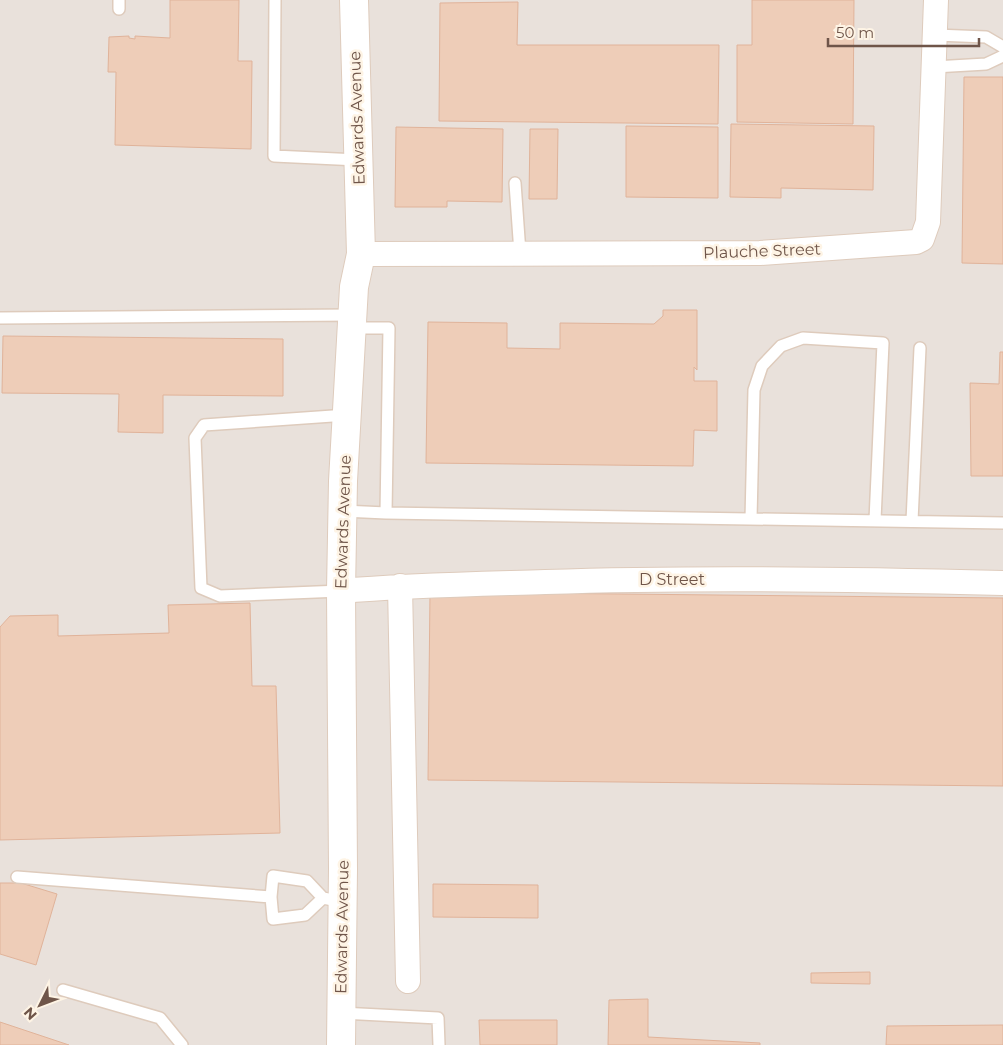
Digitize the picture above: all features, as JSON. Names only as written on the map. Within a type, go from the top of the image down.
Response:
[{"type":"street","name":"Edwards Avenue","points":[[341,1045],[341,1013],[333,900],[347,415],[354,287],[361,254],[354,0]]},
{"type":"street","name":"Plauche Street","points":[[361,254],[760,253],[916,242],[922,239],[928,222],[936,0]]},
{"type":"street","name":"D Street","points":[[341,591],[400,586],[649,579],[882,580],[1003,583]]},
{"type":"street","points":[[400,586],[408,981]]},
{"type":"lane","points":[[275,0],[274,156],[358,160]]},
{"type":"lane","points":[[936,35],[986,37],[1003,47]]},
{"type":"lane","points":[[934,67],[986,64],[1003,56]]},
{"type":"lane","points":[[515,183],[520,254]]},
{"type":"lane","points":[[0,318],[352,322],[389,328],[386,513]]},
{"type":"lane","points":[[751,519],[754,390],[762,366],[781,346],[804,338],[883,343],[875,520]]},
{"type":"lane","points":[[912,521],[920,348]]},
{"type":"lane","points":[[341,591],[220,596],[201,588],[195,438],[204,425],[347,415]]},
{"type":"lane","points":[[343,511],[434,515],[1003,523]]},
{"type":"lane","points":[[273,876],[307,881],[333,900],[305,915],[273,918],[271,897],[273,876]]},
{"type":"lane","points":[[17,877],[271,897]]},
{"type":"lane","points":[[63,990],[160,1018],[182,1045]]},
{"type":"lane","points":[[341,1013],[438,1018],[439,1045]]},
{"type":"shaded area","points":[[0,0],[1003,0],[1003,1045],[0,1045]]},
{"type":"building","points":[[170,0],[239,0],[238,61],[252,61],[251,149],[115,145],[116,72],[108,72],[109,37],[129,36],[129,38],[135,39],[135,36],[170,38]]},
{"type":"building","points":[[752,0],[854,0],[853,124],[737,122],[737,45],[752,45]]},
{"type":"building","points":[[518,2],[517,45],[719,45],[718,124],[439,121],[440,3]]},
{"type":"building","points":[[964,77],[1003,77],[1003,264],[962,263]]},
{"type":"building","points":[[731,124],[874,126],[873,190],[781,188],[781,198],[730,197]]},
{"type":"building","points":[[626,126],[718,127],[718,198],[626,197]]},
{"type":"building","points":[[396,127],[503,129],[502,202],[447,201],[447,207],[395,207]]},
{"type":"building","points":[[530,129],[558,129],[557,199],[529,199]]},
{"type":"building","points":[[663,310],[697,310],[697,370],[694,367],[694,381],[717,381],[717,431],[694,430],[693,466],[426,463],[428,322],[507,323],[507,348],[560,349],[560,323],[654,324],[663,316]]},
{"type":"building","points":[[3,336],[283,339],[283,396],[163,395],[163,433],[118,432],[119,394],[2,393]]},
{"type":"building","points":[[1000,352],[1003,352],[1003,476],[971,476],[970,383],[999,384]]},
{"type":"building","points":[[430,592],[1003,598],[1003,786],[428,780]]},
{"type":"building","points":[[250,603],[252,686],[276,686],[280,833],[0,840],[0,627],[10,616],[58,615],[58,636],[169,633],[168,605]]},
{"type":"building","points":[[0,883],[21,883],[57,894],[36,965],[0,954]]},
{"type":"building","points":[[433,884],[538,885],[538,918],[433,917]]},
{"type":"building","points":[[870,972],[870,984],[811,983],[811,973]]},
{"type":"building","points":[[648,999],[648,1037],[760,1043],[760,1045],[608,1045],[609,1000]]},
{"type":"building","points":[[479,1020],[557,1020],[557,1045],[480,1045]]},
{"type":"building","points":[[0,1022],[69,1045],[0,1045]]},
{"type":"building","points":[[1003,1025],[1003,1045],[886,1045],[887,1026]]}]
